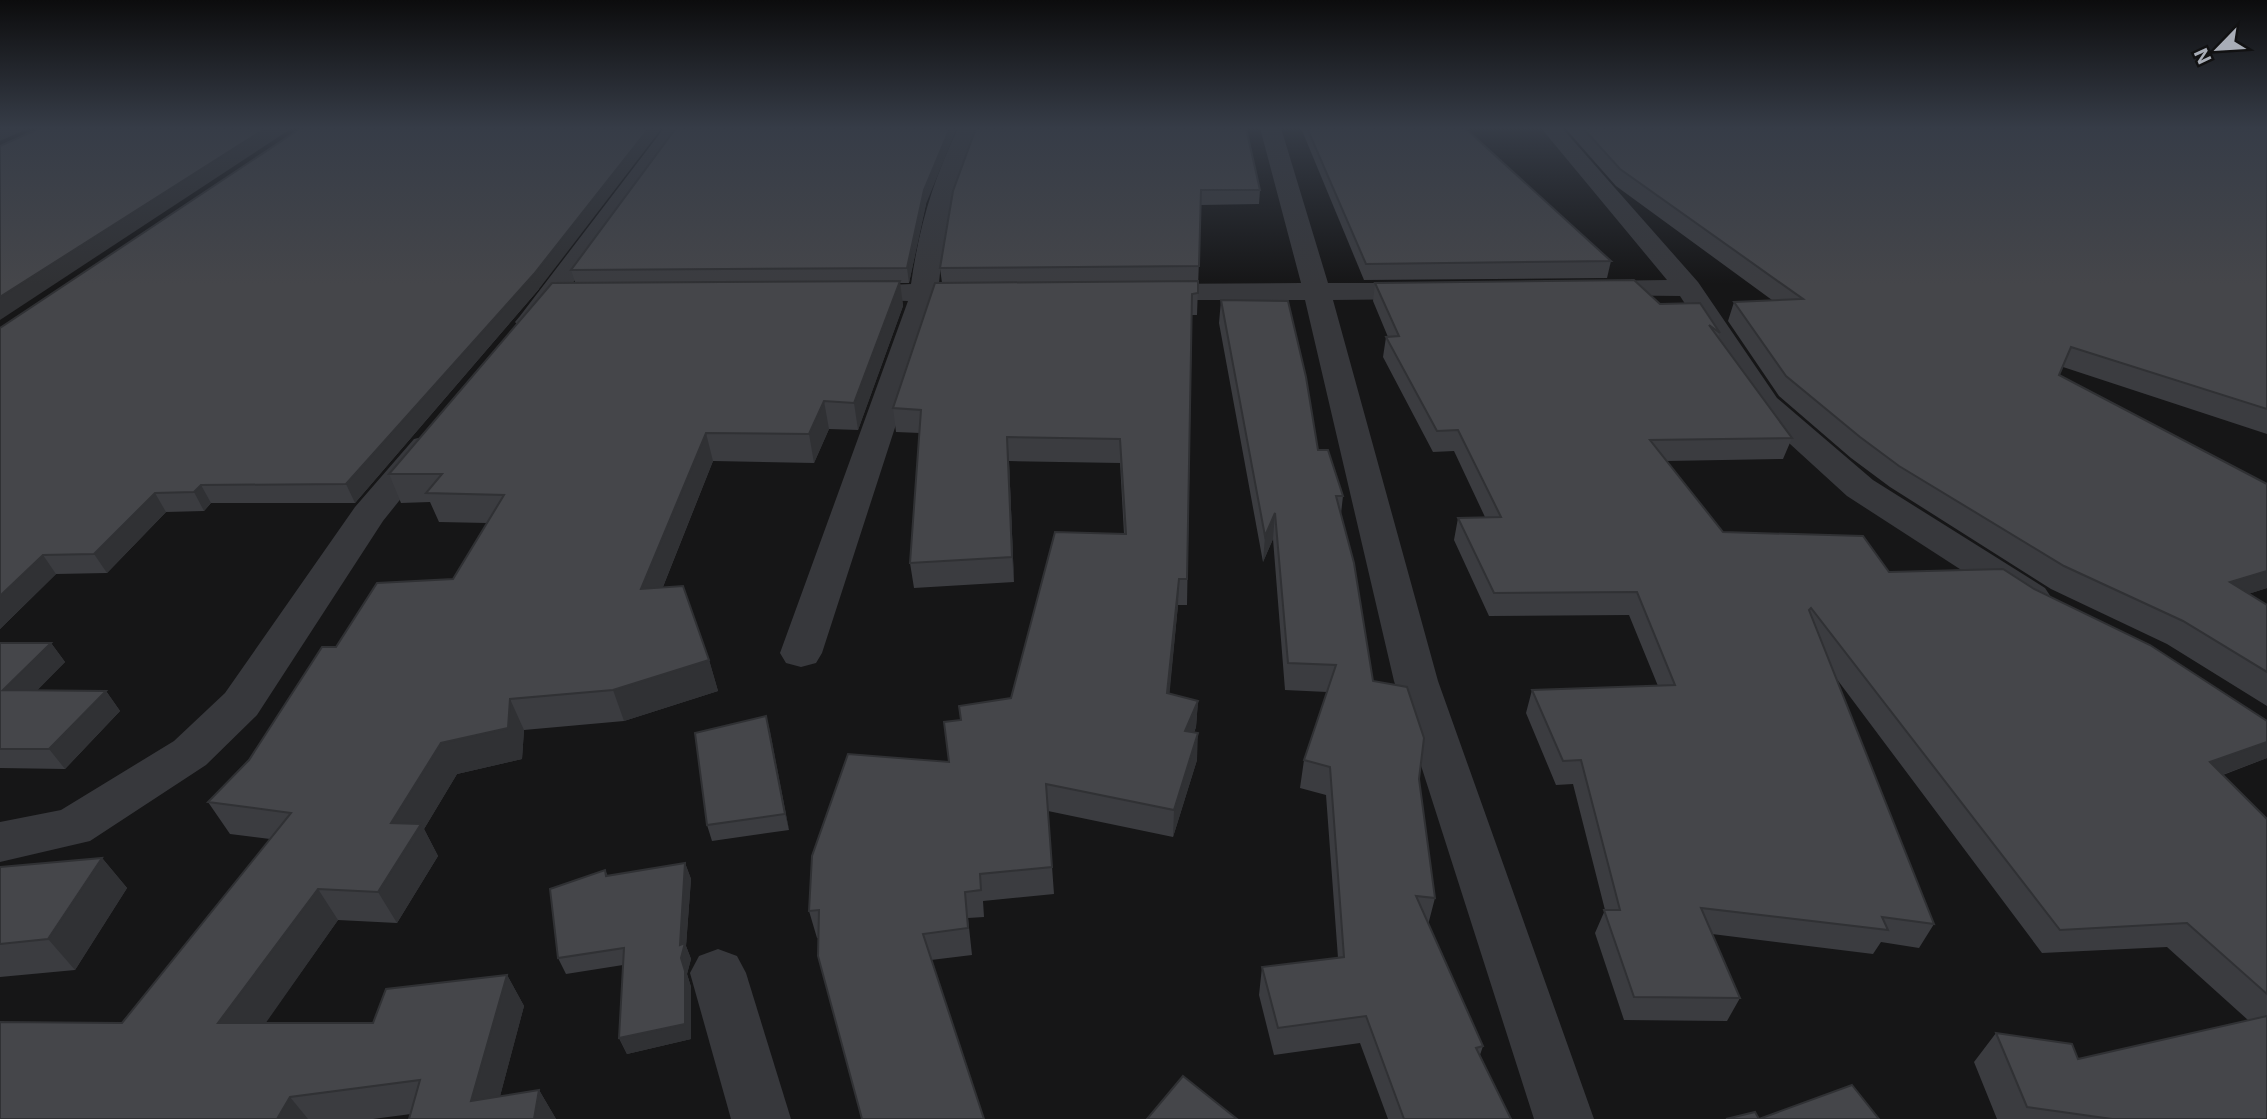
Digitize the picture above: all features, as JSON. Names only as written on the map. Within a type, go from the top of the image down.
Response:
[{"type":"street","points":[[508,349],[565,297],[641,180]]},
{"type":"street","points":[[802,653],[924,292],[931,232],[947,180]]},
{"type":"street","points":[[1285,180],[1317,292],[1416,681],[1564,1119]]},
{"type":"street","points":[[1596,180],[1688,288],[1766,405],[1850,478],[1944,544],[2059,611]]},
{"type":"street","points":[[1564,289],[1688,288]]},
{"type":"street","points":[[1114,292],[1454,290]]},
{"type":"street","points":[[827,294],[1005,292]]},
{"type":"street","points":[[0,842],[74,827],[190,753],[241,704],[368,515],[447,422]]},
{"type":"street","points":[[718,973],[761,1119]]},
{"type":"building","points":[[0,180],[184,180],[0,297]]},
{"type":"building","points":[[222,180],[608,180],[534,274],[346,484],[201,485],[194,492],[155,493],[94,554],[43,555],[0,596],[0,328]]},
{"type":"building","points":[[637,180],[928,180],[907,268],[571,270]]},
{"type":"building","points":[[957,180],[1258,180],[1260,190],[1201,190],[1199,266],[940,268]]},
{"type":"building","points":[[1330,180],[1522,180],[1611,261],[1366,264]]},
{"type":"building","points":[[1636,180],[2267,180],[2267,409],[2071,347],[2059,375],[2267,484],[2267,571],[2230,582],[2267,605],[2267,672],[2183,621],[2064,566],[1899,466],[1860,437],[1786,376],[1734,302],[1803,299]]},
{"type":"building","points":[[1634,280],[1660,304],[1700,303],[1720,333],[1709,325],[1792,438],[1650,440],[1723,532],[1863,536],[1889,572],[2003,569],[2034,589],[2150,645],[2267,721],[2267,742],[2210,762],[2267,819],[2267,994],[2187,923],[2060,930],[1811,608],[1809,610],[1934,924],[1882,917],[1888,930],[1701,908],[1740,998],[1634,997],[1604,910],[1620,910],[1581,760],[1563,761],[1532,690],[1675,685],[1637,592],[1494,593],[1458,518],[1501,517],[1458,430],[1437,431],[1386,337],[1399,336],[1375,283]]},
{"type":"building","points":[[900,281],[854,403],[824,401],[809,434],[706,433],[641,589],[683,586],[709,660],[613,690],[510,699],[508,728],[441,743],[391,823],[421,824],[378,892],[318,889],[218,1023],[373,1023],[386,989],[507,975],[471,1101],[539,1090],[534,1119],[409,1119],[420,1080],[290,1097],[277,1119],[0,1119],[0,1022],[122,1023],[291,813],[208,802],[249,760],[322,647],[336,647],[377,583],[453,579],[504,495],[426,493],[442,474],[389,474],[552,283]]},
{"type":"building","points":[[1198,281],[1198,293],[1192,294],[1187,579],[1179,579],[1167,693],[1198,701],[1185,731],[1198,733],[1174,810],[1046,784],[1052,867],[980,874],[981,890],[965,892],[968,928],[923,934],[984,1119],[862,1119],[818,956],[819,910],[809,911],[812,856],[848,754],[949,762],[944,722],[961,720],[959,706],[1011,698],[1055,532],[1126,534],[1120,439],[1007,437],[1012,557],[910,563],[921,410],[893,408],[935,283]]},
{"type":"building","points":[[1221,300],[1288,301],[1306,377],[1318,450],[1328,450],[1343,496],[1336,496],[1354,563],[1373,681],[1407,687],[1424,738],[1419,779],[1435,898],[1416,896],[1483,1046],[1476,1048],[1511,1119],[1404,1119],[1366,1016],[1278,1028],[1262,967],[1344,957],[1330,767],[1304,760],[1336,665],[1288,663],[1275,513],[1265,536]]},
{"type":"building","points":[[0,643],[51,643],[3,690],[106,691],[49,749],[0,749]]},
{"type":"building","points":[[766,716],[785,814],[707,825],[695,733]]},
{"type":"building","points":[[102,858],[48,939],[0,944],[0,867]]},
{"type":"building","points":[[685,863],[680,945],[685,943],[681,958],[685,971],[685,1024],[619,1038],[624,948],[558,958],[550,889],[605,870],[606,876]]},
{"type":"building","points":[[2267,1016],[2267,1119],[2112,1119],[2027,1107],[1996,1033],[2072,1044],[2078,1059]]},
{"type":"building","points":[[1183,1076],[1237,1119],[1147,1119]]},
{"type":"building","points":[[1852,1085],[1879,1119],[1759,1119]]},
{"type":"building","points":[[1755,1112],[1759,1119],[1726,1119]]}]
